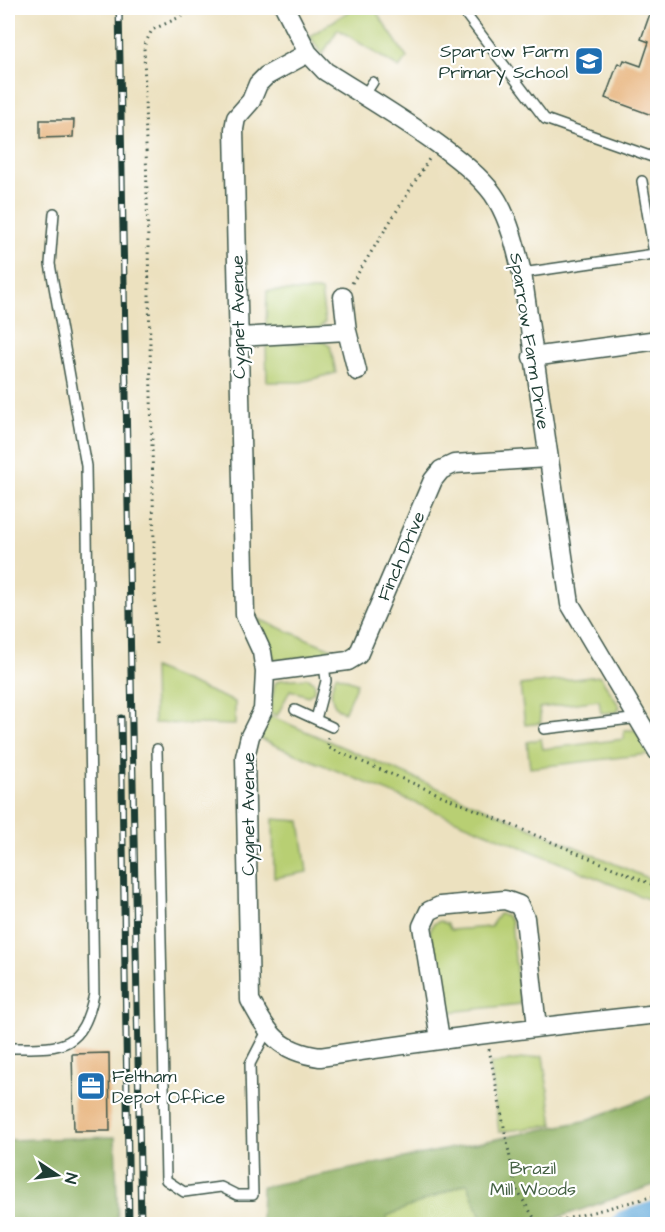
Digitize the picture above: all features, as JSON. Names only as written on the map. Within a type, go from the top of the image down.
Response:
[{"type":"street","name":"Sparrow Farm Drive","points":[[285,8],[308,53],[325,70],[368,89],[469,168],[496,198],[513,236],[522,273],[532,357],[570,604],[640,718],[657,752]]},
{"type":"street","name":"Cygnet Avenue","points":[[308,53],[266,76],[258,84],[251,100],[236,118],[244,615],[262,652],[265,672],[263,710],[250,736],[245,757],[250,1000],[267,1031],[283,1046],[302,1054],[320,1057],[440,1039],[657,1014]]},
{"type":"street","points":[[343,297],[347,331],[357,371]]},
{"type":"street","points":[[239,337],[347,331]]},
{"type":"street","points":[[532,357],[657,340]]},
{"type":"street","name":"Finch Drive","points":[[265,672],[348,661],[358,655],[364,646],[433,480],[441,470],[454,464],[547,458]]},
{"type":"street","points":[[440,1039],[422,926],[429,911],[440,906],[505,900],[519,905],[525,918],[537,1027]]},
{"type":"lane","points":[[461,8],[545,119],[657,159]]},
{"type":"lane","points":[[522,273],[654,254],[642,181]]},
{"type":"lane","points":[[8,1048],[56,1047],[75,1039],[89,1019],[94,994],[86,466],[50,264],[54,213]]},
{"type":"lane","points":[[316,719],[326,681],[324,664]]},
{"type":"lane","points":[[296,710],[332,727]]},
{"type":"lane","points":[[544,729],[640,718]]},
{"type":"lane","points":[[157,749],[166,1180],[184,1192],[222,1187],[237,1195],[252,1195],[249,1064],[267,1031]]},
{"type":"path","points":[[174,8],[181,16]]},
{"type":"path","points":[[156,644],[144,46],[152,30],[199,8]]},
{"type":"path","points":[[343,297],[438,146]]},
{"type":"path","points":[[321,734],[331,738],[327,747],[657,887]]},
{"type":"path","points":[[487,1035],[516,1189],[538,1224]]},
{"type":"path","points":[[547,1224],[657,1196]]},
{"type":"green space","points":[[354,8],[374,8],[407,58],[399,68],[338,29],[322,55],[310,36]]},
{"type":"green space","points":[[267,291],[321,291],[325,322],[320,328],[266,329]]},
{"type":"green space","points":[[324,342],[330,345],[336,373],[301,382],[267,382],[266,344]]},
{"type":"green space","points":[[258,619],[339,652],[275,661]]},
{"type":"green space","points":[[153,668],[235,702],[235,725],[154,723]]},
{"type":"green space","points":[[336,675],[357,683],[344,713],[335,706],[332,697],[332,686]]},
{"type":"green space","points":[[600,676],[620,707],[617,712],[601,713],[599,700],[539,708],[541,723],[525,725],[520,685]]},
{"type":"green space","points":[[309,678],[315,684],[314,691],[308,696],[290,690],[277,716],[270,712],[275,683],[280,680]]},
{"type":"green space","points":[[270,716],[657,882],[657,903],[260,739]]},
{"type":"green space","points":[[624,730],[636,730],[649,754],[530,768],[527,742],[541,739],[543,749],[624,739]]},
{"type":"green space","points":[[273,819],[300,821],[307,872],[274,878]]},
{"type":"green space","points":[[499,914],[506,915],[511,922],[520,1004],[441,1013],[430,931],[433,924],[440,921],[447,924],[451,930],[490,927]]},
{"type":"green space","points":[[543,1056],[553,1125],[499,1132],[490,1064]]},
{"type":"green space","name":"Brazil Mill Woods","points":[[657,1094],[657,1184],[539,1224],[484,1224],[467,1183],[387,1216],[387,1224],[261,1224],[262,1187],[584,1121]]},
{"type":"green space","points":[[115,1137],[118,1224],[8,1224],[8,1140]]},
{"type":"green space","points":[[467,1183],[484,1224],[387,1224],[386,1216]]},
{"type":"building","points":[[652,8],[657,8],[657,117],[605,98],[618,63],[622,65],[624,60],[641,66],[649,42],[641,39]]},
{"type":"building","points":[[40,120],[74,120],[73,137],[40,138]]},
{"type":"building","name":"Feltham Depot Office","points":[[109,1053],[110,1131],[74,1131],[72,1054]]},
{"type":"waterway","points":[[626,1224],[658,1214]]},
{"type":"railway","points":[[119,8],[141,1224]]},
{"type":"railway","points":[[121,718],[129,1224]]},
{"type":"place","name":"Sparrow Farm Primary School","points":[[589,61]]},
{"type":"place","name":"Feltham Depot Office","points":[[91,1086]]}]
